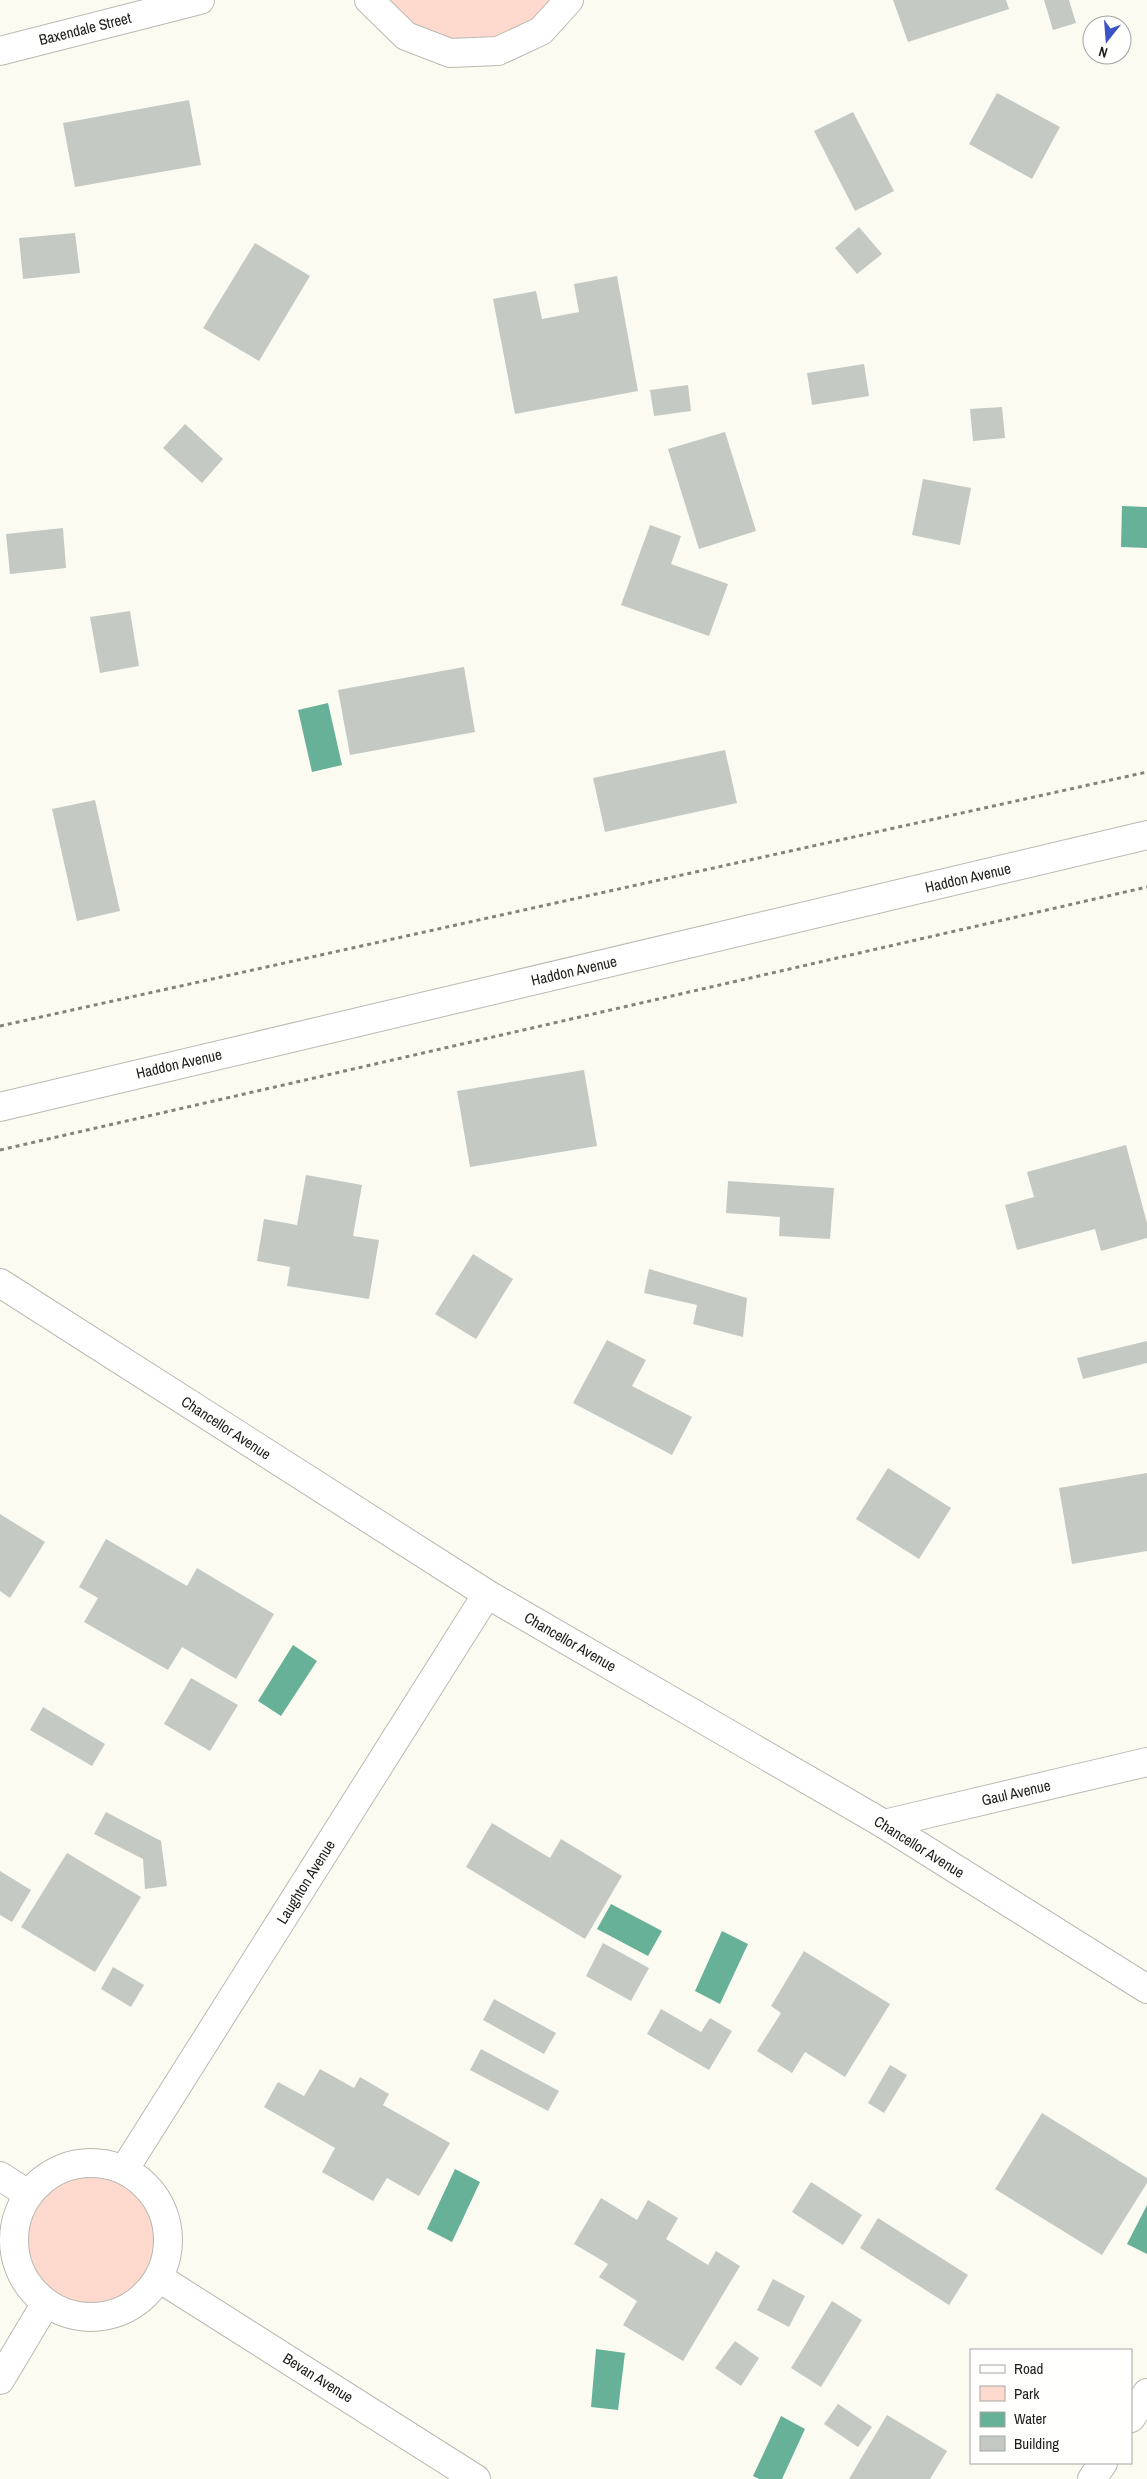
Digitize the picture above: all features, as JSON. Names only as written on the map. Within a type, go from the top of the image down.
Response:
[{"type":"street","name":"Baxendale Street","points":[[0,51],[200,0]]},
{"type":"street","points":[[369,0],[406,36],[450,53],[498,51],[541,31],[569,0]]},
{"type":"street","name":"Haddon Avenue","points":[[0,1107],[1147,836]]},
{"type":"street","name":"Chancellor Avenue","points":[[0,1283],[487,1594],[884,1824],[1147,1989]]},
{"type":"street","name":"Laughton Avenue","points":[[124,2170],[487,1594]]},
{"type":"street","name":"Gaul Avenue","points":[[884,1824],[1147,1762]]},
{"type":"street","points":[[89,2162],[124,2170],[150,2189],[166,2216],[169,2248],[159,2278],[138,2302],[108,2316],[76,2316],[46,2303],[20,2272],[18,2264],[13,2232],[28,2194],[55,2171],[89,2162]]},
{"type":"street","points":[[0,2176],[28,2194]]},
{"type":"street","name":"Bevan Avenue","points":[[159,2278],[476,2479]]},
{"type":"street","points":[[0,2380],[46,2303]]},
{"type":"street","points":[[1132,2416],[1147,2393]]},
{"type":"street","points":[[1092,2479],[1101,2464]]},
{"type":"path","points":[[0,1026],[1147,772]]},
{"type":"path","points":[[0,1150],[1147,887]]},
{"type":"green space","points":[[374,0],[569,0],[541,31],[451,53]]},
{"type":"green space","points":[[91,2163],[120,2169],[134,2176],[145,2186],[155,2197],[162,2211],[168,2240],[162,2269],[155,2283],[145,2294],[134,2304],[120,2311],[91,2317],[62,2311],[48,2304],[37,2294],[27,2283],[20,2269],[14,2240],[20,2211],[27,2197],[37,2186],[48,2176],[62,2169]]},
{"type":"water","points":[[1122,506],[1147,507],[1147,548],[1121,547]]},
{"type":"water","points":[[328,703],[342,765],[312,772],[298,710]]},
{"type":"water","points":[[293,1645],[317,1661],[281,1716],[258,1701]]},
{"type":"water","points":[[611,1904],[662,1931],[648,1956],[597,1929]]},
{"type":"water","points":[[722,1931],[748,1944],[720,2004],[695,1991]]},
{"type":"water","points":[[455,2169],[480,2182],[452,2242],[427,2229]]},
{"type":"water","points":[[1147,2205],[1147,2254],[1127,2244]]},
{"type":"water","points":[[596,2349],[625,2353],[618,2410],[591,2407]]},
{"type":"water","points":[[781,2416],[805,2429],[782,2479],[759,2479],[753,2476]]},
{"type":"building","points":[[893,0],[1006,0],[1009,9],[908,42]]},
{"type":"building","points":[[1044,0],[1069,0],[1076,23],[1053,30]]},
{"type":"building","points":[[997,93],[1060,127],[1032,179],[969,144]]},
{"type":"building","points":[[189,100],[201,165],[75,187],[63,123]]},
{"type":"building","points":[[853,112],[894,191],[855,211],[814,131]]},
{"type":"building","points":[[859,227],[882,254],[857,274],[835,248]]},
{"type":"building","points":[[75,233],[80,273],[23,279],[19,238]]},
{"type":"building","points":[[255,243],[310,276],[259,361],[203,328]]},
{"type":"building","points":[[617,276],[638,391],[515,414],[493,299],[536,291],[542,319],[579,312],[574,284]]},
{"type":"building","points":[[864,364],[869,396],[812,405],[807,373]]},
{"type":"building","points":[[688,385],[691,411],[654,416],[650,390]]},
{"type":"building","points":[[1002,407],[1005,438],[973,441],[970,409]]},
{"type":"building","points":[[185,424],[223,459],[202,483],[163,448]]},
{"type":"building","points":[[725,432],[756,531],[699,549],[668,449]]},
{"type":"building","points":[[923,479],[971,488],[960,545],[912,535]]},
{"type":"building","points":[[650,525],[681,536],[671,564],[728,584],[709,636],[621,605]]},
{"type":"building","points":[[63,528],[66,568],[10,574],[6,534]]},
{"type":"building","points":[[130,611],[139,666],[100,673],[90,617]]},
{"type":"building","points":[[464,667],[475,732],[350,755],[338,690]]},
{"type":"building","points":[[725,750],[737,803],[605,832],[593,778]]},
{"type":"building","points":[[95,800],[120,911],[77,921],[52,809]]},
{"type":"building","points":[[584,1070],[597,1146],[470,1167],[457,1091]]},
{"type":"building","points":[[1126,1145],[1147,1223],[1147,1238],[1101,1251],[1095,1229],[1017,1250],[1005,1205],[1034,1197],[1027,1172]]},
{"type":"building","points":[[306,1175],[362,1185],[353,1236],[379,1240],[369,1299],[287,1286],[290,1267],[257,1261],[264,1219],[297,1225]]},
{"type":"building","points":[[728,1181],[834,1188],[830,1239],[779,1236],[780,1217],[726,1213]]},
{"type":"building","points":[[473,1254],[513,1279],[476,1339],[435,1314]]},
{"type":"building","points":[[649,1269],[747,1298],[743,1337],[693,1324],[697,1305],[644,1293]]},
{"type":"building","points":[[607,1340],[646,1360],[632,1386],[692,1417],[672,1455],[573,1403]]},
{"type":"building","points":[[1147,1341],[1147,1363],[1083,1379],[1077,1358]]},
{"type":"building","points":[[888,1468],[951,1508],[919,1559],[856,1519]]},
{"type":"building","points":[[1147,1473],[1147,1551],[1072,1564],[1059,1488]]},
{"type":"building","points":[[0,1514],[45,1542],[10,1598],[0,1591]]},
{"type":"building","points":[[106,1539],[187,1586],[197,1568],[274,1614],[236,1679],[182,1647],[168,1670],[84,1622],[98,1598],[79,1587]]},
{"type":"building","points":[[191,1678],[238,1705],[210,1751],[164,1724]]},
{"type":"building","points":[[43,1707],[105,1744],[92,1766],[30,1730]]},
{"type":"building","points":[[106,1812],[161,1841],[167,1886],[145,1889],[143,1859],[94,1834]]},
{"type":"building","points":[[492,1823],[550,1858],[561,1839],[622,1876],[585,1939],[466,1867]]},
{"type":"building","points":[[67,1853],[141,1897],[95,1972],[21,1927]]},
{"type":"building","points":[[0,1871],[31,1890],[12,1922],[0,1915]]},
{"type":"building","points":[[603,1943],[649,1968],[631,2001],[586,1976]]},
{"type":"building","points":[[804,1951],[890,2004],[845,2077],[805,2052],[792,2073],[757,2051],[781,2013],[771,2006]]},
{"type":"building","points":[[113,1967],[144,1985],[131,2007],[101,1989]]},
{"type":"building","points":[[494,1999],[556,2033],[544,2054],[483,2020]]},
{"type":"building","points":[[661,2009],[701,2032],[710,2018],[732,2031],[709,2070],[647,2034]]},
{"type":"building","points":[[481,2049],[559,2091],[548,2111],[470,2070]]},
{"type":"building","points":[[890,2065],[907,2075],[884,2113],[868,2103]]},
{"type":"building","points":[[320,2069],[354,2088],[360,2077],[389,2094],[383,2105],[450,2143],[419,2196],[387,2178],[373,2201],[322,2172],[335,2148],[264,2107],[278,2082],[304,2096]]},
{"type":"building","points":[[1042,2113],[1147,2178],[1147,2183],[1102,2255],[995,2189]]},
{"type":"building","points":[[811,2182],[862,2215],[843,2245],[792,2212]]},
{"type":"building","points":[[601,2198],[637,2220],[648,2200],[678,2218],[666,2239],[708,2265],[716,2251],[740,2266],[683,2361],[623,2325],[637,2301],[599,2277],[608,2264],[574,2244]]},
{"type":"building","points":[[878,2218],[968,2275],[949,2305],[860,2248]]},
{"type":"building","points":[[773,2279],[805,2296],[789,2327],[757,2310]]},
{"type":"building","points":[[832,2301],[862,2320],[821,2387],[791,2368]]},
{"type":"building","points":[[735,2341],[759,2358],[741,2386],[715,2368]]},
{"type":"building","points":[[838,2404],[872,2427],[858,2447],[824,2424]]},
{"type":"building","points":[[887,2415],[947,2451],[930,2479],[849,2479]]}]
